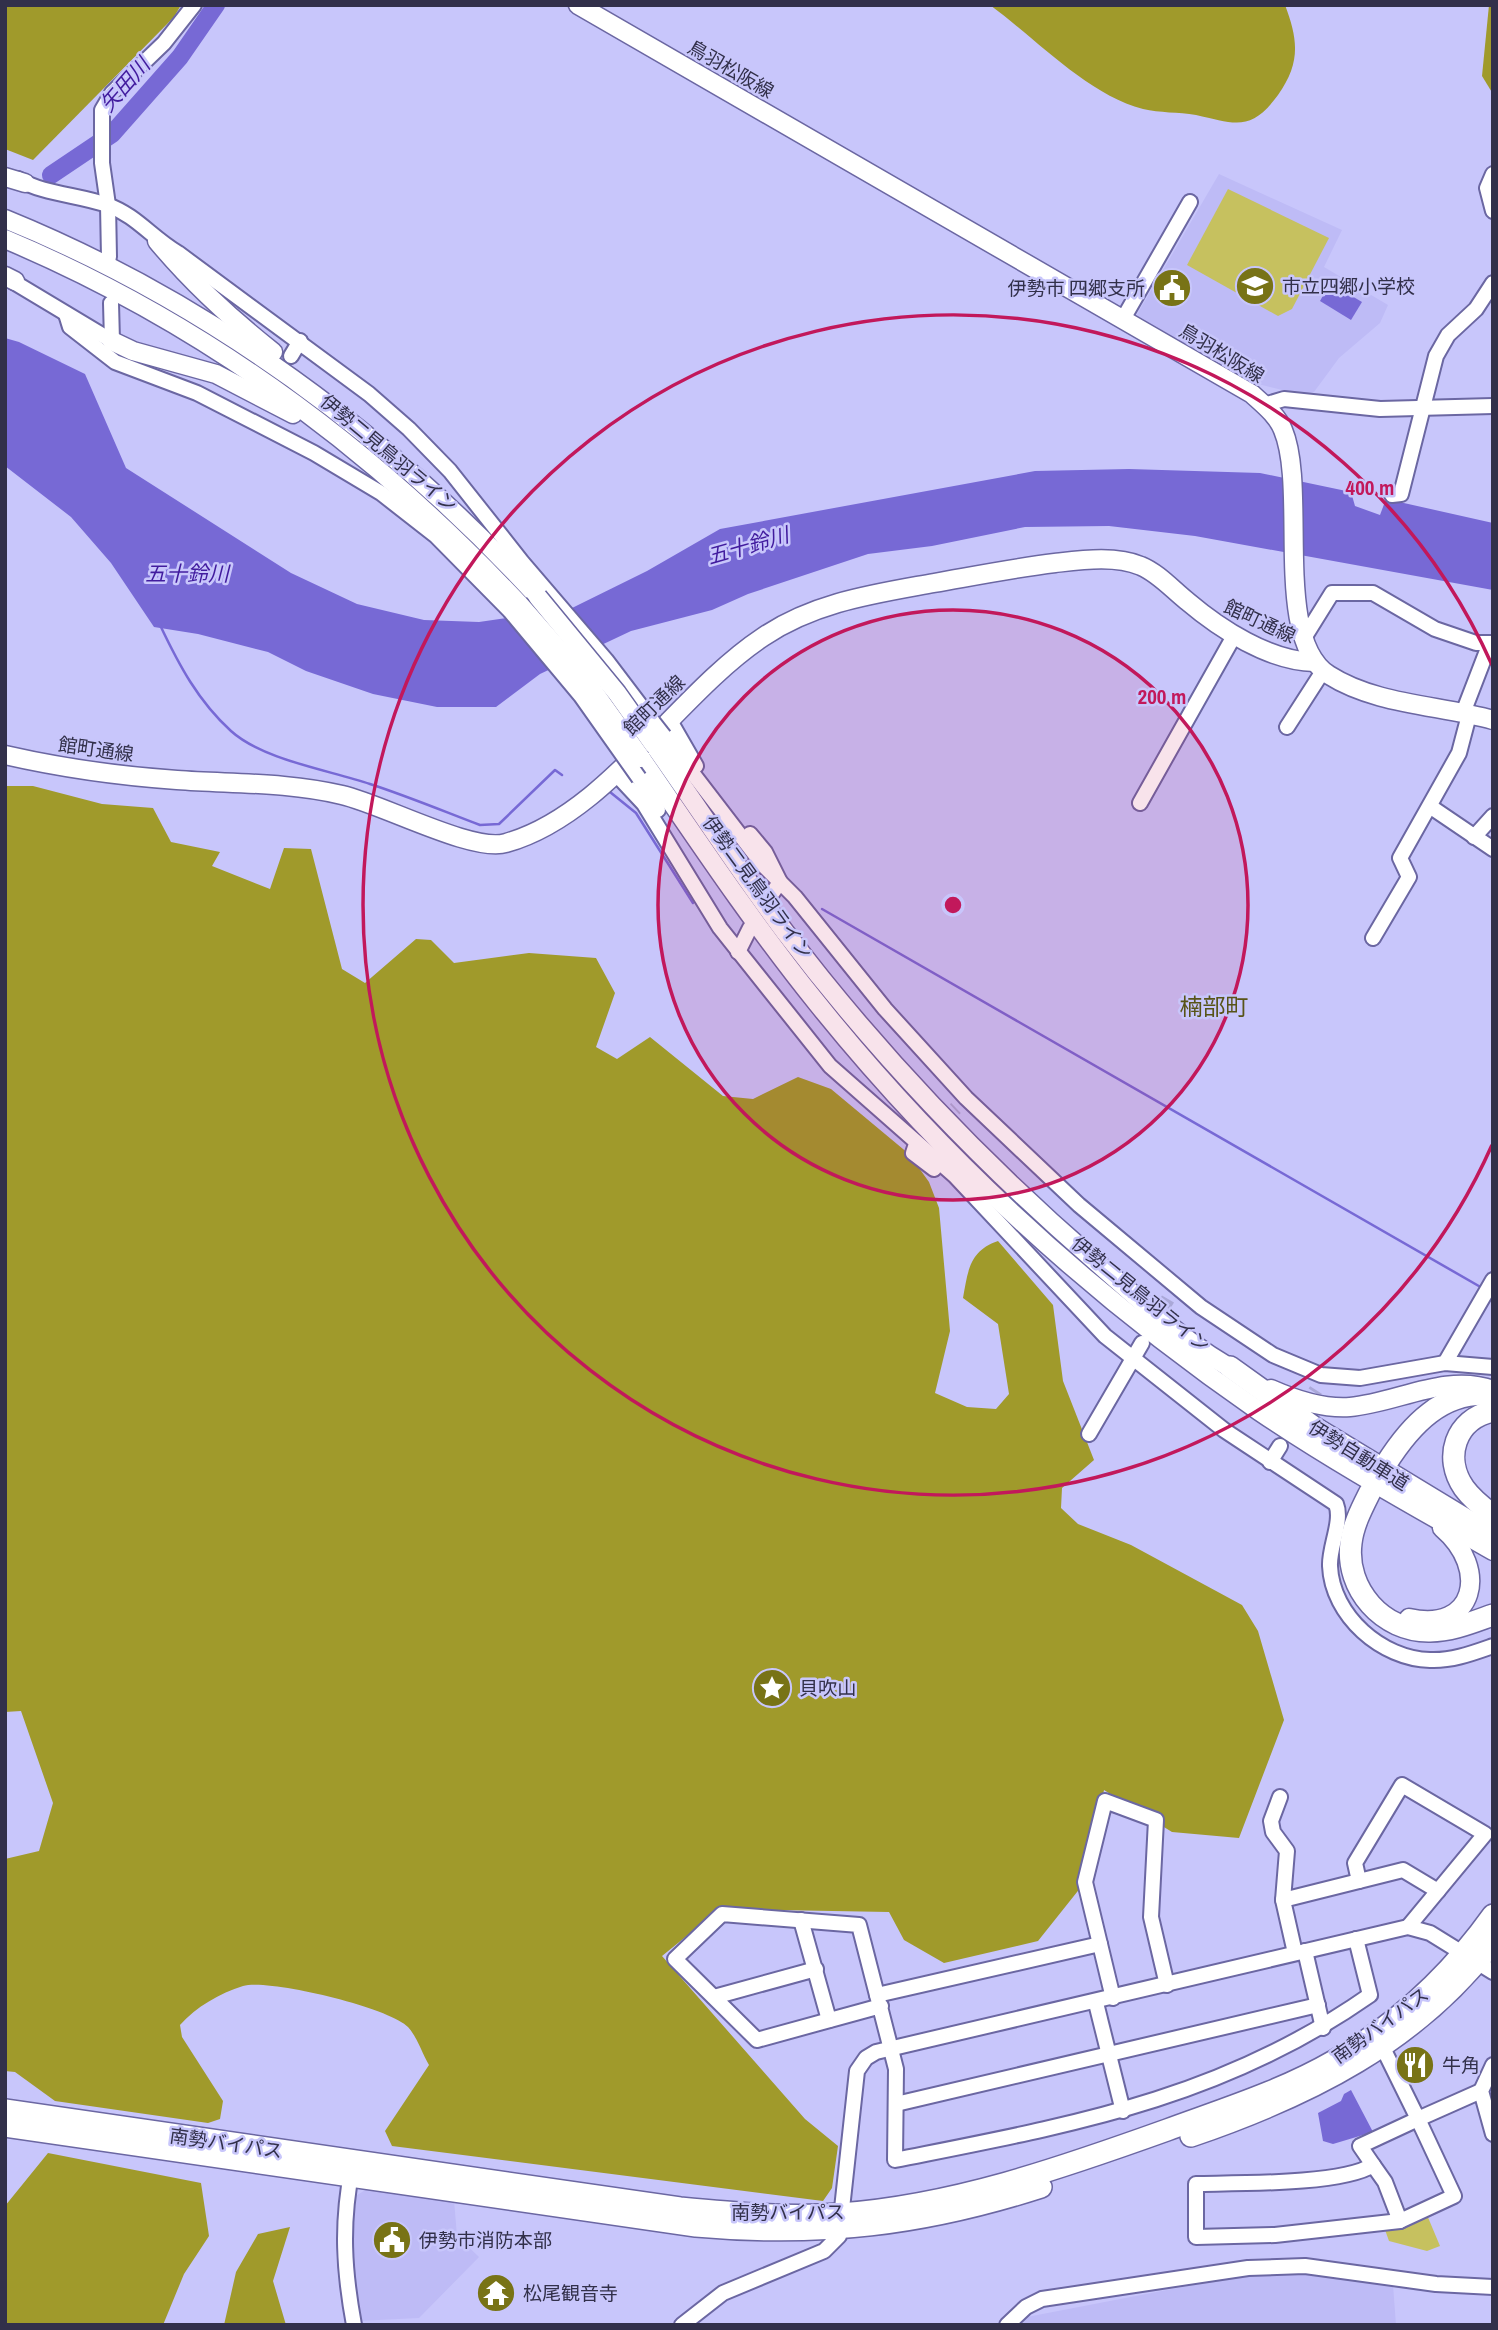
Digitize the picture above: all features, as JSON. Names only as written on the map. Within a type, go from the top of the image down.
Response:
[{"type":"highway","name":"伊勢自動車道","points":[[1230,1367],[1315,1428],[1493,1536]]},
{"type":"highway","points":[[1389,1466],[1408,1434],[1438,1406],[1461,1396],[1493,1392]]},
{"type":"highway","points":[[1493,1408],[1475,1417],[1464,1427],[1457,1437],[1452,1455],[1454,1468],[1464,1488],[1493,1515]]},
{"type":"highway","points":[[1371,1489],[1353,1534],[1351,1552],[1355,1579],[1369,1603],[1394,1623],[1428,1631],[1453,1628],[1493,1615]]},
{"type":"highway","name":"南勢バイパス","points":[[840,2222],[986,2189],[1116,2148],[1259,2097],[1308,2074],[1368,2038],[1437,1983],[1478,1962],[1493,1914]]},
{"type":"highway","name":"南勢バイパス","points":[[5,2110],[696,2227],[748,2231],[959,2211],[1077,2176],[1278,2105],[1335,2077],[1383,2048],[1423,2016],[1478,1962],[1493,1942]]},
{"type":"highway","name":"南勢バイパス","points":[[5,2126],[352,2169]]},
{"type":"main road","name":"鳥羽松阪線","points":[[578,5],[1252,394],[1283,429],[1290,470],[1298,614],[1304,638],[1318,666]]},
{"type":"main road","points":[[5,177],[25,183]]},
{"type":"main road","name":"伊勢二見鳥羽ライン","points":[[5,219],[117,271],[230,336],[364,432],[414,473],[538,597],[617,693],[666,733],[784,930],[928,1102],[1067,1237],[1145,1303],[1230,1367],[1289,1397],[1338,1407],[1372,1403],[1443,1386],[1477,1385],[1493,1392]]},
{"type":"main road","name":"伊勢二見鳥羽ライン","points":[[5,239],[102,284],[179,327],[293,402],[356,449],[416,501],[519,604],[583,677],[741,903],[816,1003],[896,1095],[977,1179],[1056,1253],[1149,1330],[1262,1413],[1371,1489],[1493,1550]]},
{"type":"main road","points":[[157,241],[187,276],[226,314],[365,426],[414,473]]},
{"type":"main road","points":[[112,341],[133,351],[181,362],[246,387],[319,431],[416,501]]},
{"type":"main road","name":"館町通線","points":[[5,755],[106,774],[281,785],[340,794],[387,808],[471,842],[492,846],[519,839],[592,795],[666,733],[726,664],[764,636],[804,613],[846,599],[1057,563],[1119,561],[1146,567],[1219,628],[1234,636],[1292,660],[1318,666]]},
{"type":"main road","points":[[1318,666],[1357,688],[1493,720]]},
{"type":"main road","points":[[1389,1466],[1437,1418],[1465,1405],[1493,1408]]},
{"type":"main road","points":[[1371,1489],[1430,1519],[1463,1550],[1471,1568],[1471,1585],[1465,1600],[1449,1615],[1427,1621],[1401,1616],[1378,1600],[1367,1583],[1361,1565],[1360,1546],[1371,1489]]},
{"type":"street","points":[[109,257],[108,205],[100,121],[112,93],[173,34],[194,5]]},
{"type":"street","points":[[5,170],[25,183],[108,205],[135,217],[157,241],[300,341],[409,429],[450,471],[522,562],[697,767],[765,852],[780,882]]},
{"type":"street","points":[[1493,174],[1487,188],[1493,211]]},
{"type":"street","points":[[1123,319],[1190,202]]},
{"type":"street","points":[[9,278],[112,341]]},
{"type":"street","points":[[1392,495],[1401,494],[1424,410],[1427,381],[1436,356],[1447,335],[1476,309],[1493,283]]},
{"type":"street","points":[[111,303],[112,341]]},
{"type":"street","points":[[66,314],[70,327],[115,362],[197,393],[254,422],[314,453],[410,513],[510,611],[581,696],[625,755],[709,894],[738,952]]},
{"type":"street","points":[[291,356],[300,341]]},
{"type":"street","points":[[1264,405],[1284,398],[1424,410],[1493,406]]},
{"type":"street","points":[[254,422],[264,404]]},
{"type":"street","points":[[1304,638],[1332,593],[1373,593],[1435,629],[1476,643],[1491,643],[1466,714],[1459,753],[1400,859],[1409,877],[1373,938]]},
{"type":"street","points":[[1140,803],[1234,636]]},
{"type":"street","points":[[1287,727],[1318,666]]},
{"type":"street","points":[[666,733],[754,854],[961,1103],[1079,1205],[1171,1293],[1256,1345],[1298,1367],[1326,1376],[1360,1378],[1445,1363],[1493,1367]]},
{"type":"street","points":[[615,773],[644,804],[720,928],[830,1066],[971,1192],[1063,1294],[1105,1336],[1224,1430],[1336,1504],[1339,1511],[1330,1564],[1334,1591],[1350,1618],[1369,1637],[1391,1651],[1428,1660],[1451,1658],[1493,1646]]},
{"type":"street","points":[[1431,807],[1493,849]]},
{"type":"street","points":[[1474,837],[1493,816]]},
{"type":"street","points":[[769,898],[780,882]]},
{"type":"street","points":[[738,952],[750,928]]},
{"type":"street","points":[[915,1147],[913,1153],[948,1182],[971,1192]]},
{"type":"street","points":[[1445,1363],[1487,1290]]},
{"type":"street","points":[[1089,1434],[1142,1343]]},
{"type":"street","points":[[1316,1390],[1326,1376]]},
{"type":"street","points":[[1270,1462],[1280,1446]]},
{"type":"street","points":[[1359,1881],[1355,1863],[1402,1785],[1485,1834],[1408,1927]]},
{"type":"street","points":[[1280,1797],[1271,1821],[1273,1832],[1287,1851],[1283,1900],[1323,2028]]},
{"type":"street","points":[[1113,1998],[1084,1881],[1105,1801],[1156,1820],[1151,1917],[1167,1985]]},
{"type":"street","points":[[1283,1900],[1403,1870],[1438,1891]]},
{"type":"street","points":[[1100,1944],[879,2001],[829,2020],[757,2040],[675,1959],[722,1914],[859,1925],[879,2001],[892,2048],[896,2104],[895,2160],[1123,2111],[1247,2066],[1323,2028],[1370,1995],[1356,1939]]},
{"type":"street","points":[[802,1920],[829,2020]]},
{"type":"street","points":[[682,2325],[723,2293],[824,2252],[839,2236],[857,2071],[870,2055],[1408,1927],[1430,1933],[1478,1962]]},
{"type":"street","points":[[714,1997],[816,1969]]},
{"type":"street","points":[[1096,2003],[1123,2111]]},
{"type":"street","points":[[896,2104],[1109,2057],[1318,2005]]},
{"type":"street","points":[[1373,2165],[1360,2172],[1281,2182],[1196,2184],[1196,2237],[1275,2235],[1400,2221],[1454,2196],[1383,2048]]},
{"type":"street","points":[[1493,2065],[1481,2091],[1493,2134]]},
{"type":"street","points":[[1400,2221],[1385,2182],[1360,2146],[1481,2091]]},
{"type":"street","points":[[352,2169],[343,2221],[343,2262],[354,2325]]},
{"type":"street","points":[[1007,2325],[1026,2307],[1042,2299],[1248,2268],[1305,2266],[1436,2284],[1493,2287]]},
{"type":"shaded area","points":[[5,5],[181,5],[174,17],[33,160],[5,149]]},
{"type":"shaded area","points":[[990,5],[1285,5],[1295,40],[1294,61],[1278,95],[1251,120],[1222,121],[1143,109],[1122,102],[1082,79]]},
{"type":"shaded area","points":[[1489,5],[1493,5],[1493,94],[1482,76]]},
{"type":"shaded area","name":"市立四郷小学校","points":[[1219,174],[1342,230],[1324,267],[1388,305],[1380,323],[1339,358],[1314,392],[1303,395],[1246,381],[1135,318]]},
{"type":"shaded area","points":[[1228,189],[1329,238],[1292,309],[1278,316],[1187,265]]},
{"type":"shaded area","points":[[5,786],[33,786],[102,804],[153,808],[171,842],[220,852],[212,866],[270,889],[284,848],[311,849],[342,969],[365,983],[416,939],[431,940],[454,963],[529,953],[596,958],[615,993],[596,1047],[617,1059],[650,1037],[723,1096],[753,1099],[798,1077],[831,1089],[909,1154],[929,1182],[939,1208],[950,1331],[935,1393],[967,1407],[996,1409],[1009,1394],[998,1324],[963,1298],[975,1256],[988,1245],[998,1241],[1053,1305],[1063,1381],[1094,1460],[1062,1488],[1061,1508],[1078,1524],[1131,1545],[1242,1605],[1258,1631],[1284,1720],[1239,1838],[1172,1832],[1104,1790],[1085,1882],[1038,1941],[944,1963],[904,1940],[889,1912],[720,1909],[662,1956],[805,2119],[838,2146],[832,2188],[823,2201],[392,2146],[385,2131],[429,2065],[411,2031],[397,2019],[379,2011],[328,1996],[277,1986],[257,1985],[234,1989],[201,2007],[180,2025],[182,2037],[223,2101],[220,2119],[208,2123],[55,2101],[15,2072],[5,2071],[5,1859],[39,1851],[53,1803],[21,1711],[5,1712]]},
{"type":"shaded area","points":[[48,2153],[201,2183],[209,2236],[184,2274],[163,2325],[5,2325],[5,2206]]},
{"type":"shaded area","points":[[367,2189],[454,2200],[457,2236],[479,2257],[419,2318],[357,2321],[346,2258],[354,2197]]},
{"type":"shaded area","points":[[1427,2215],[1440,2246],[1427,2251],[1389,2241],[1384,2227],[1412,2224]]},
{"type":"shaded area","points":[[290,2227],[273,2281],[286,2325],[224,2325],[236,2272],[258,2234]]},
{"type":"shaded area","points":[[1281,2272],[1393,2285],[1396,2325],[1021,2325],[1027,2317],[1198,2284]]},
{"type":"water","points":[[1330,283],[1362,302],[1351,320],[1320,301]]},
{"type":"water","name":"五十鈴川","points":[[5,338],[85,374],[126,468],[291,573],[357,604],[424,620],[479,622],[570,609],[647,571],[720,529],[1035,471],[1129,469],[1260,473],[1351,492],[1355,506],[1380,515],[1386,499],[1493,523],[1493,590],[1195,536],[1109,526],[1025,527],[932,546],[868,554],[748,594],[712,610],[631,631],[540,674],[496,707],[437,707],[373,694],[306,671],[268,652],[198,634],[154,627],[111,563],[71,517],[5,466]]},
{"type":"water","points":[[1351,2090],[1373,2132],[1333,2144],[1323,2141],[1318,2113],[1341,2101],[1344,2094]]},
{"type":"waterway","name":"矢田川","points":[[51,175],[112,134],[180,57],[216,5]]},
{"type":"waterway","points":[[160,625],[190,682],[219,719],[244,741],[278,757],[384,789],[480,825],[499,824],[555,770],[562,775]]},
{"type":"waterway","points":[[610,792],[636,813],[693,903]]},
{"type":"waterway","points":[[822,909],[1484,1289]]},
{"type":"tunnel","points":[[924,1138],[956,1108]]},
{"type":"tunnel","points":[[1153,1324],[1168,1299]]},
{"type":"tunnel","points":[[1303,1410],[1316,1390]]},
{"type":"place","name":"市立四郷小学校","points":[[1255,286]]},
{"type":"place","name":"伊勢市 四郷支所","points":[[1172,288]]},
{"type":"place","name":"貝吹山","points":[[772,1688]]},
{"type":"place","name":"牛角","points":[[1415,2065]]},
{"type":"place","name":"伊勢市消防本部","points":[[392,2240]]},
{"type":"place","name":"松尾観音寺","points":[[496,2293]]},
{"type":"district","name":"楠部町","points":[[1214,1007]]}]
